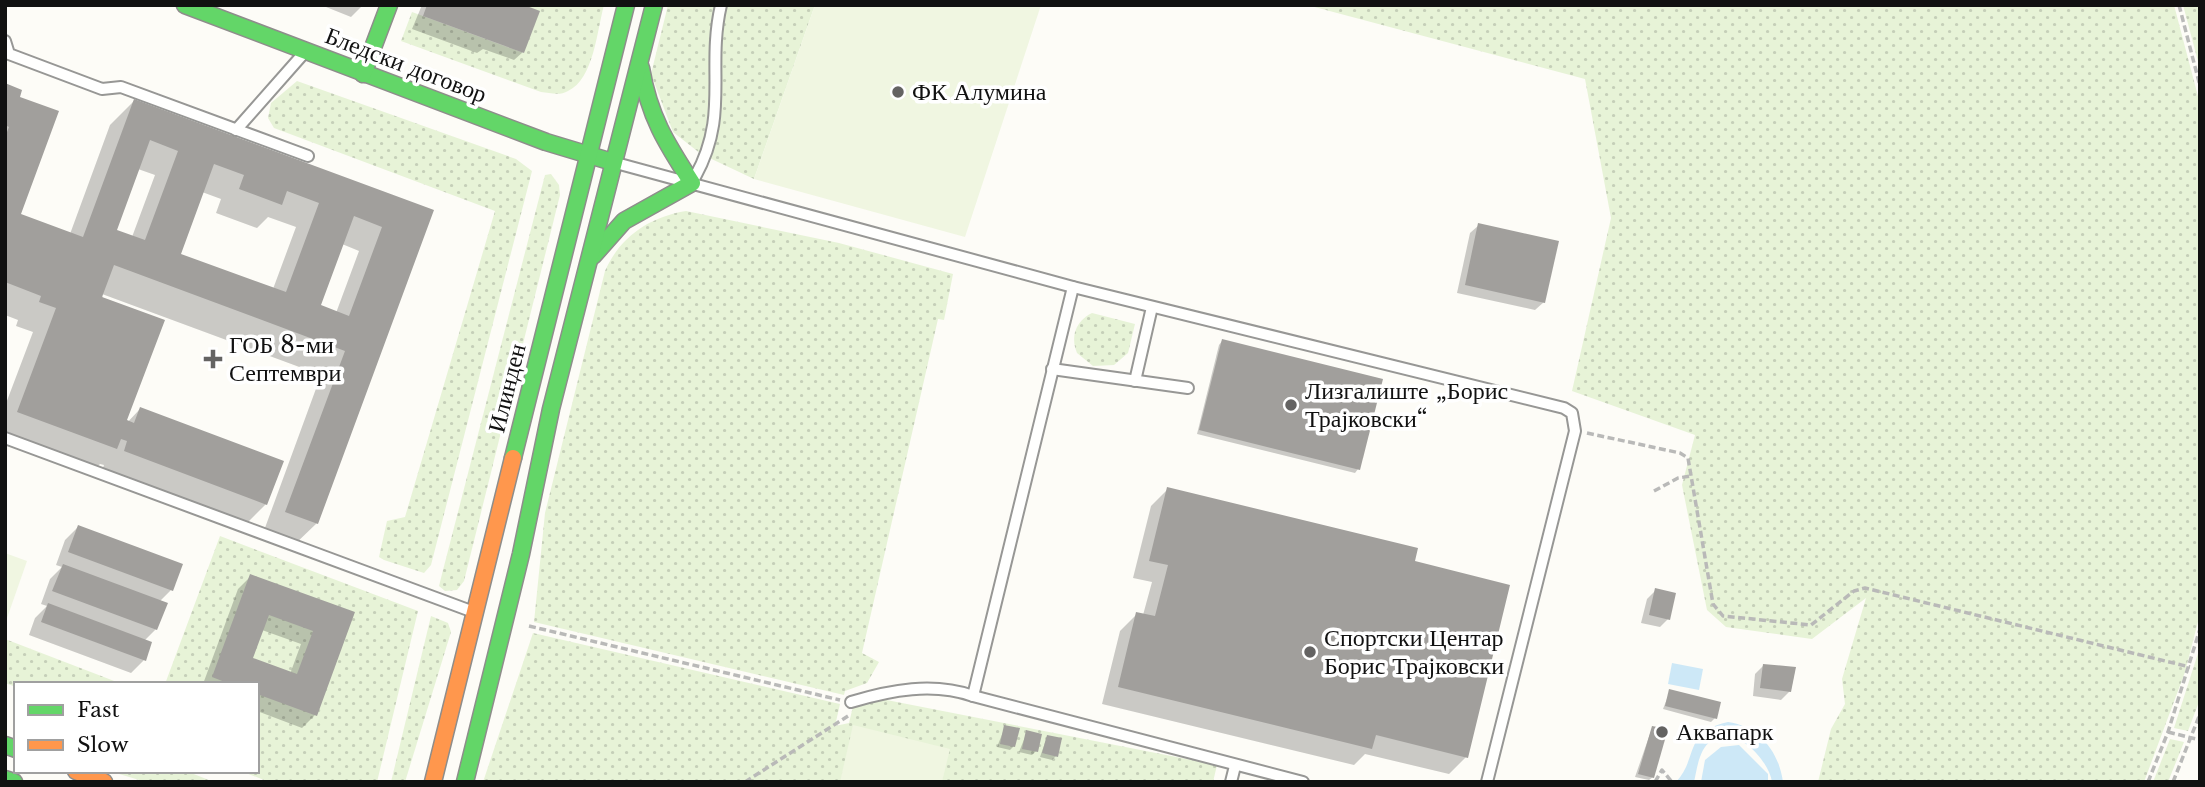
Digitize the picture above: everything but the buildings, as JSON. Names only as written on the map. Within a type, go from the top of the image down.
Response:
[{"type":"street","name":"Бледски договор","points":[[185,5],[363,74],[589,156],[613,162]]},
{"type":"street","points":[[363,74],[389,5]]},
{"type":"street","name":"Илинден","points":[[433,781],[626,5]]},
{"type":"street","name":"Илинден","points":[[465,782],[585,272],[654,5]]},
{"type":"street","points":[[585,272],[611,232],[649,205],[692,183],[654,123],[641,79],[641,56]]},
{"type":"street","points":[[81,773],[104,782]]},
{"type":"street","points":[[5,779],[14,782]]},
{"type":"lane","points":[[692,183],[705,159],[715,125],[715,50],[720,5]]},
{"type":"lane","points":[[5,41],[9,54],[102,89],[121,87],[308,156]]},
{"type":"lane","points":[[236,130],[306,52]]},
{"type":"lane","points":[[613,162],[1073,287],[1563,408],[1575,417],[1575,431],[1487,782]]},
{"type":"lane","points":[[973,696],[1073,287]]},
{"type":"lane","points":[[1135,381],[1152,307]]},
{"type":"lane","points":[[1052,369],[1188,388]]},
{"type":"lane","points":[[5,438],[474,612]]},
{"type":"lane","points":[[851,702],[881,693],[935,687],[1303,782]]},
{"type":"lane","points":[[1231,782],[1235,766]]},
{"type":"path","points":[[2179,5],[2200,86]]},
{"type":"path","points":[[1575,431],[1680,453],[1688,458],[1713,604],[1723,616],[1811,625],[1854,591],[1865,588],[2190,667]]},
{"type":"path","points":[[1654,491],[1678,478],[1691,476]]},
{"type":"path","points":[[528,626],[851,702],[847,718],[745,782]]},
{"type":"path","points":[[2148,782],[2168,732],[2200,629]]},
{"type":"path","points":[[2173,782],[2200,714]]},
{"type":"path","points":[[2168,732],[2200,740]]},
{"type":"path","points":[[1655,782],[1662,770],[1672,782]]},
{"type":"green space","points":[[524,5],[604,5],[589,65],[577,85],[565,93],[541,92],[401,41],[412,12],[524,53]]},
{"type":"green space","points":[[668,5],[815,5],[754,179],[701,154],[673,132],[651,74]]},
{"type":"green space","name":"ФК Алумина","points":[[815,5],[1041,5],[965,237],[754,179]]},
{"type":"green space","points":[[1307,5],[2174,5],[2200,104],[2200,614],[2185,672],[2144,782],[1818,782],[1831,729],[1845,704],[1842,679],[1866,598],[1812,639],[1726,627],[1707,610],[1682,485],[1695,435],[1572,391],[1611,218],[1585,79]]},
{"type":"green space","points":[[2183,5],[2200,6],[2200,69]]},
{"type":"green space","points":[[297,81],[516,159],[532,171],[431,565],[424,573],[379,557],[387,521],[405,517],[495,211],[274,128],[268,118],[271,103]]},
{"type":"green space","points":[[551,174],[559,185],[560,195],[464,581],[457,590],[445,591],[439,586],[442,574],[545,175]]},
{"type":"green space","points":[[686,211],[839,243],[953,274],[944,320],[938,319],[862,653],[879,662],[867,683],[845,691],[844,695],[534,622],[545,513],[605,271],[619,248],[637,230],[660,218]]},
{"type":"green space","points":[[1092,313],[1135,324],[1128,353],[1114,365],[1093,366],[1077,353],[1074,335],[1082,320]]},
{"type":"green space","points":[[220,536],[418,611],[377,782],[269,782],[246,773],[259,773],[259,682],[166,682]]},
{"type":"green space","points":[[5,553],[27,561],[6,621],[5,620]]},
{"type":"green space","points":[[431,616],[448,623],[451,632],[405,782],[391,782]]},
{"type":"green space","points":[[533,633],[840,704],[835,726],[849,723],[856,694],[1217,765],[1213,782],[483,782]]},
{"type":"green space","points":[[5,639],[117,682],[14,682],[14,686],[5,683]]},
{"type":"green space","points":[[2200,647],[2200,699],[2188,731],[2174,728]]},
{"type":"green space","points":[[853,725],[950,749],[942,782],[840,782]]},
{"type":"green space","points":[[2170,739],[2184,742],[2168,782],[2153,782]]},
{"type":"green space","points":[[116,773],[191,773],[214,782],[146,782]]},
{"type":"water","points":[[1672,663],[1703,669],[1699,690],[1668,684]]},
{"type":"water","points":[[1728,722],[1749,729],[1765,742],[1777,760],[1783,782],[1772,782],[1765,764],[1740,740],[1720,737],[1711,741],[1704,749],[1694,782],[1676,782],[1704,732]]},
{"type":"water","points":[[1739,745],[1768,774],[1768,782],[1701,782],[1705,760],[1721,747]]},
{"type":"traffic: fast","points":[[185,5],[546,142],[609,161]]},
{"type":"traffic: fast","points":[[363,74],[389,5]]},
{"type":"traffic: fast","points":[[513,458],[626,5]]},
{"type":"traffic: fast","points":[[465,782],[521,554],[551,409],[654,5]]},
{"type":"traffic: fast","points":[[593,256],[624,221],[692,183],[654,115],[641,68]]},
{"type":"traffic: fast","points":[[5,745],[14,748]]},
{"type":"traffic: fast","points":[[5,779],[14,782]]},
{"type":"traffic: slow","points":[[433,782],[513,458]]},
{"type":"traffic: slow","points":[[81,773],[104,782]]},
{"type":"place","name":"ФК Алумина","points":[[898,92]]},
{"type":"place","name":"ГОБ 8-ми Септември","points":[[213,359]]},
{"type":"place","name":"Лизгалиште „Борис Трајковски“","points":[[1291,405]]},
{"type":"place","name":"Спортски Центар Борис Трајковски","points":[[1310,652]]},
{"type":"place","name":"Аквапарк","points":[[1662,732]]}]
